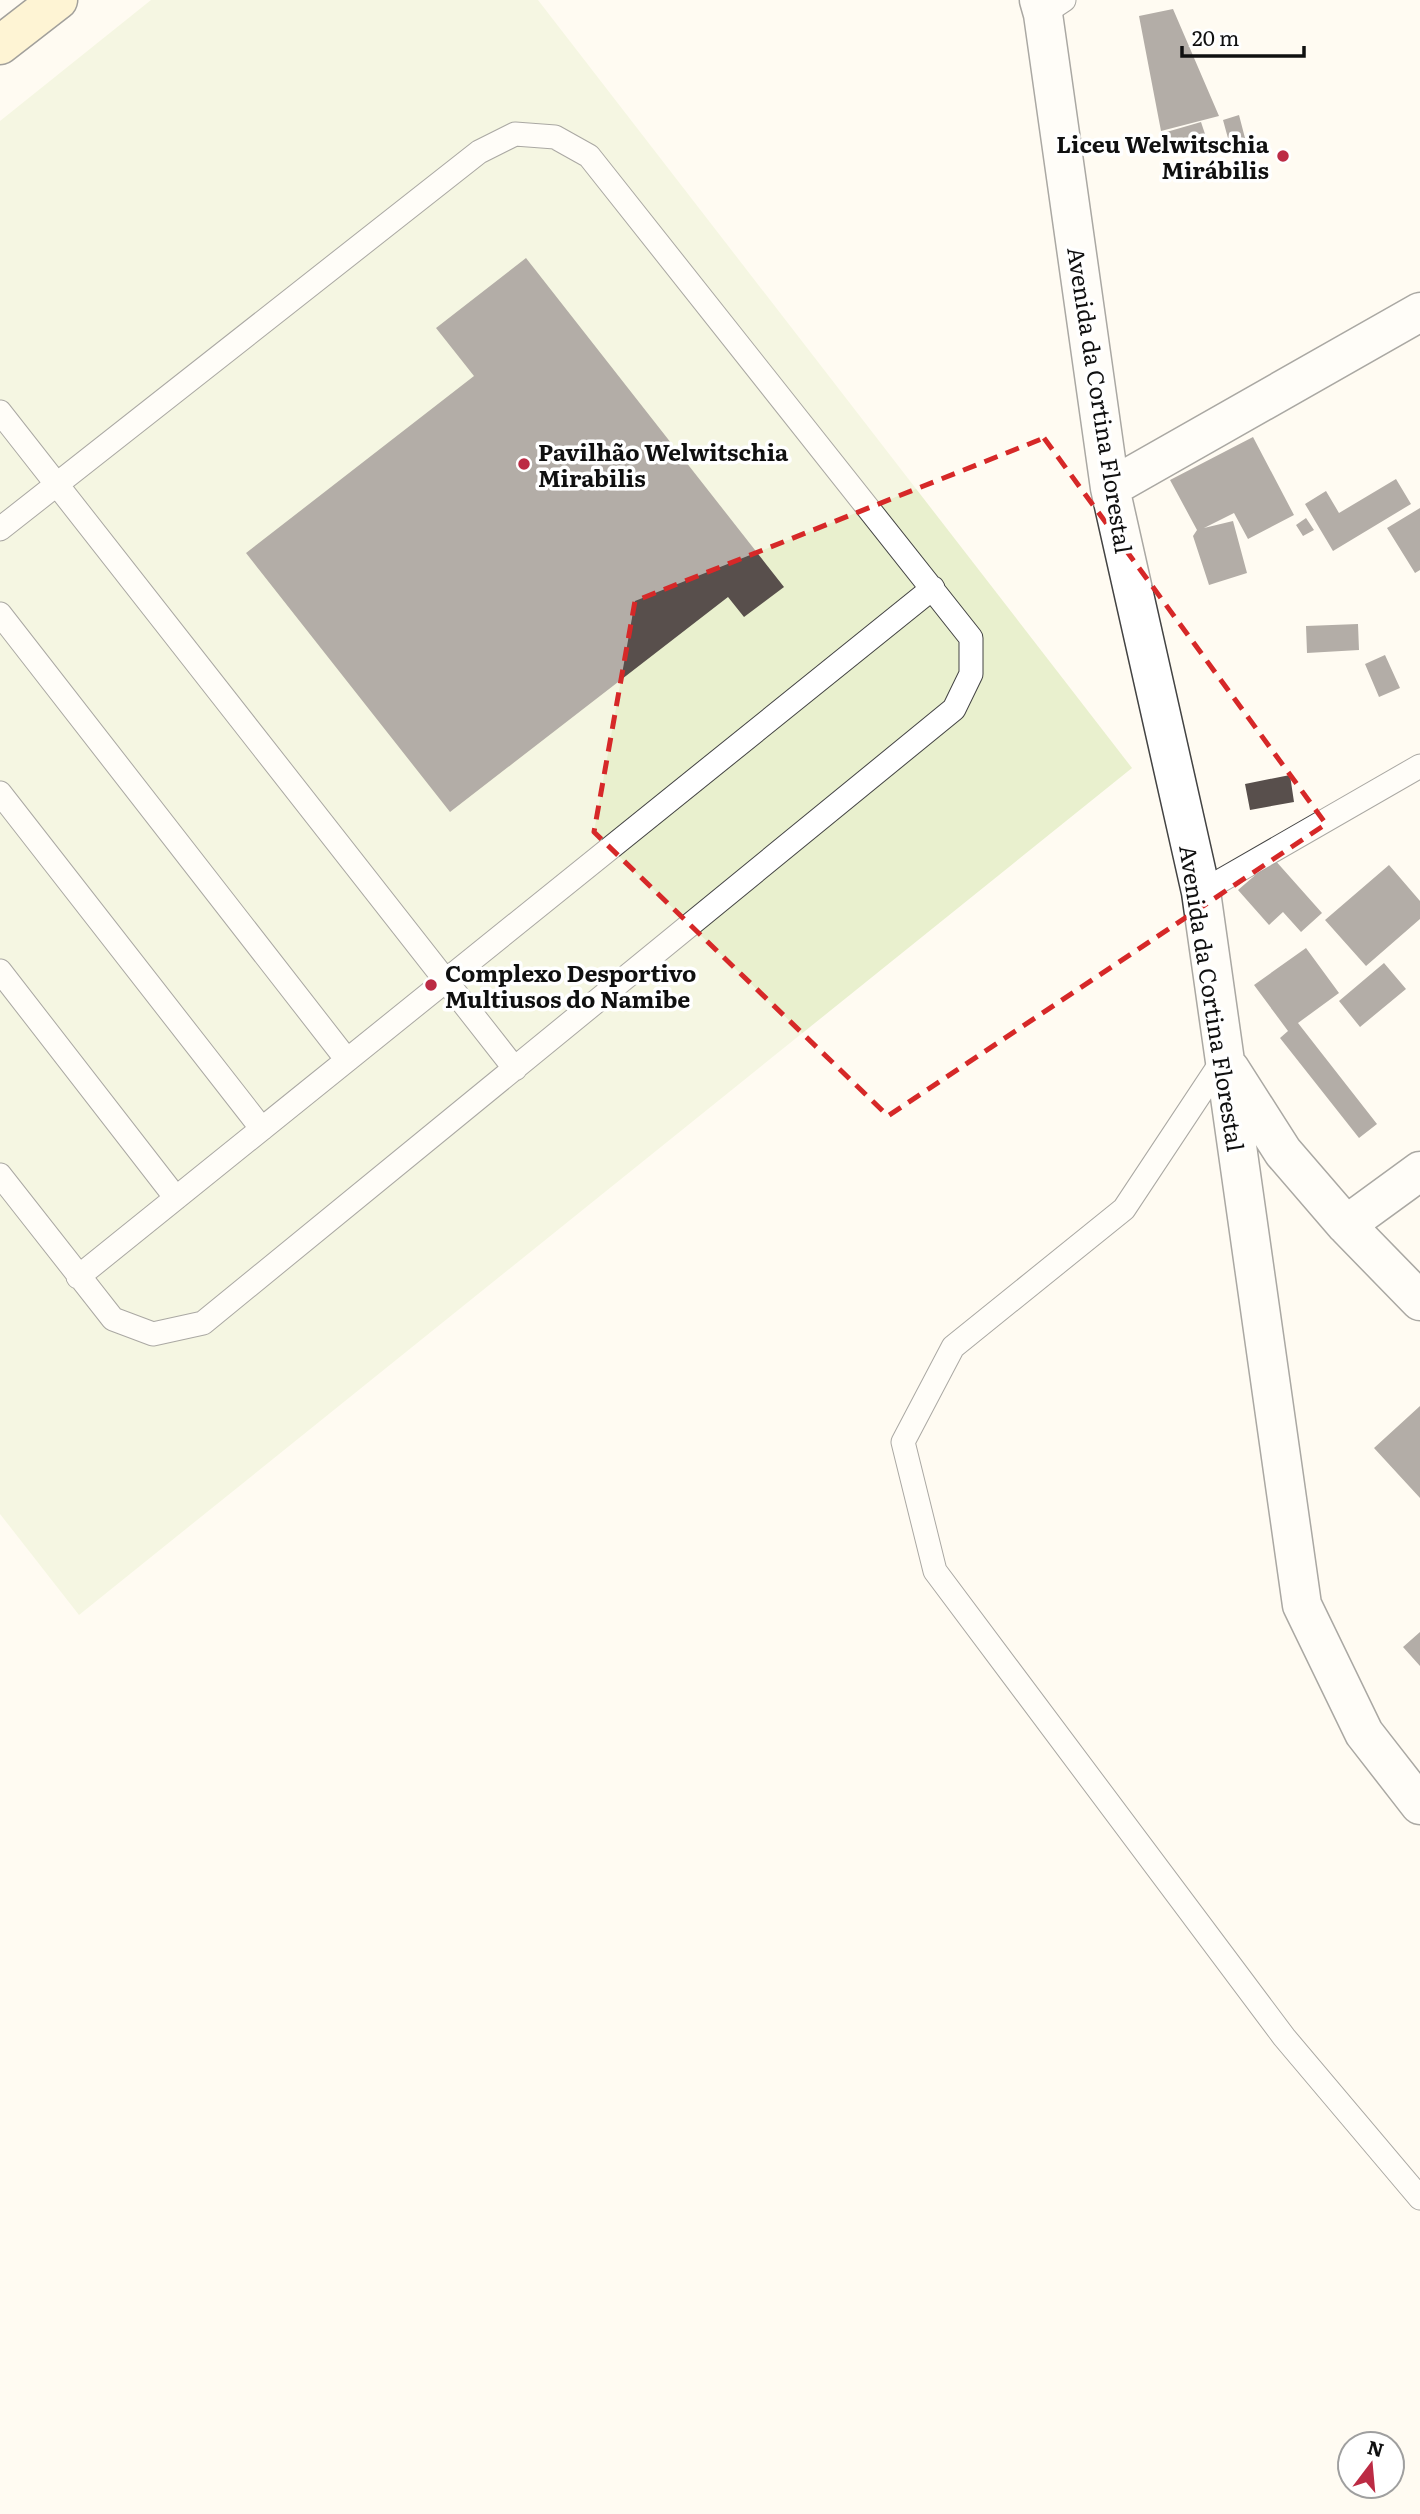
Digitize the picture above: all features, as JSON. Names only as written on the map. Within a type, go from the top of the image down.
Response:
[{"type":"street","points":[[0,45],[58,0]]},
{"type":"street","name":"Avenida da Cortina Florestal","points":[[1049,5],[1110,488],[1201,892],[1302,1605],[1364,1732],[1420,1805]]},
{"type":"street","points":[[1110,488],[1420,312]]},
{"type":"street","points":[[1224,1058],[1283,1152],[1346,1225],[1420,1301]]},
{"type":"street","points":[[1346,1225],[1420,1171]]},
{"type":"lane","points":[[0,529],[479,152],[515,134],[555,137],[589,156],[971,638],[971,674],[954,709],[203,1323],[153,1334],[113,1319],[0,1175]]},
{"type":"lane","points":[[0,412],[515,1069]]},
{"type":"lane","points":[[78,1277],[933,588]]},
{"type":"lane","points":[[0,614],[347,1060]]},
{"type":"lane","points":[[1201,892],[1420,766]]},
{"type":"lane","points":[[0,793],[262,1129]]},
{"type":"lane","points":[[0,971],[176,1198]]},
{"type":"lane","points":[[1224,1058],[1124,1209],[953,1347],[903,1443],[936,1571],[1284,2037],[1420,2198]]},
{"type":"highlighted area","points":[[1044,438],[1326,824],[888,1116],[594,832],[635,601]]},
{"type":"green space","name":"Complexo Desportivo Multiusos do Namibe","points":[[151,0],[538,0],[1132,768],[79,1615],[0,1514],[0,121]]},
{"type":"building","points":[[1173,9],[1219,116],[1161,131],[1139,16]]},
{"type":"building","points":[[1239,115],[1245,138],[1229,142],[1223,120]]},
{"type":"building","points":[[1201,122],[1206,137],[1168,148],[1163,133]]},
{"type":"building","name":"Pavilhão Welwitschia Mirabilis","points":[[526,258],[784,587],[744,617],[728,597],[450,812],[246,553],[474,376],[436,328]]},
{"type":"building","points":[[1253,437],[1294,515],[1248,539],[1234,513],[1204,528],[1233,521],[1247,573],[1209,585],[1193,536],[1197,530],[1170,480]]},
{"type":"building","points":[[1396,479],[1411,504],[1333,551],[1305,504],[1326,491],[1339,513]]},
{"type":"building","points":[[1420,508],[1420,570],[1415,573],[1387,528]]},
{"type":"building","points":[[1306,518],[1314,530],[1303,536],[1296,525]]},
{"type":"building","points":[[1358,624],[1359,650],[1307,653],[1306,626]]},
{"type":"building","points":[[1385,655],[1400,688],[1379,697],[1365,664]]},
{"type":"building","points":[[1290,775],[1294,802],[1250,810],[1245,784]]},
{"type":"building","points":[[1274,859],[1322,913],[1301,932],[1283,912],[1269,925],[1238,890]]},
{"type":"building","points":[[1389,865],[1420,901],[1420,919],[1366,966],[1325,920]]},
{"type":"building","points":[[1306,948],[1339,993],[1298,1023],[1377,1124],[1359,1138],[1280,1038],[1288,1031],[1254,985]]},
{"type":"building","points":[[1384,963],[1406,989],[1360,1027],[1339,1001]]},
{"type":"building","points":[[1420,1406],[1420,1498],[1374,1448]]},
{"type":"building","points":[[1420,1632],[1420,1666],[1403,1647]]},
{"type":"place","name":"Liceu Welwitschia Mirábilis","points":[[1283,156]]},
{"type":"place","name":"Pavilhão Welwitschia Mirabilis","points":[[524,464]]},
{"type":"place","name":"Complexo Desportivo Multiusos do Namibe","points":[[431,985]]}]
